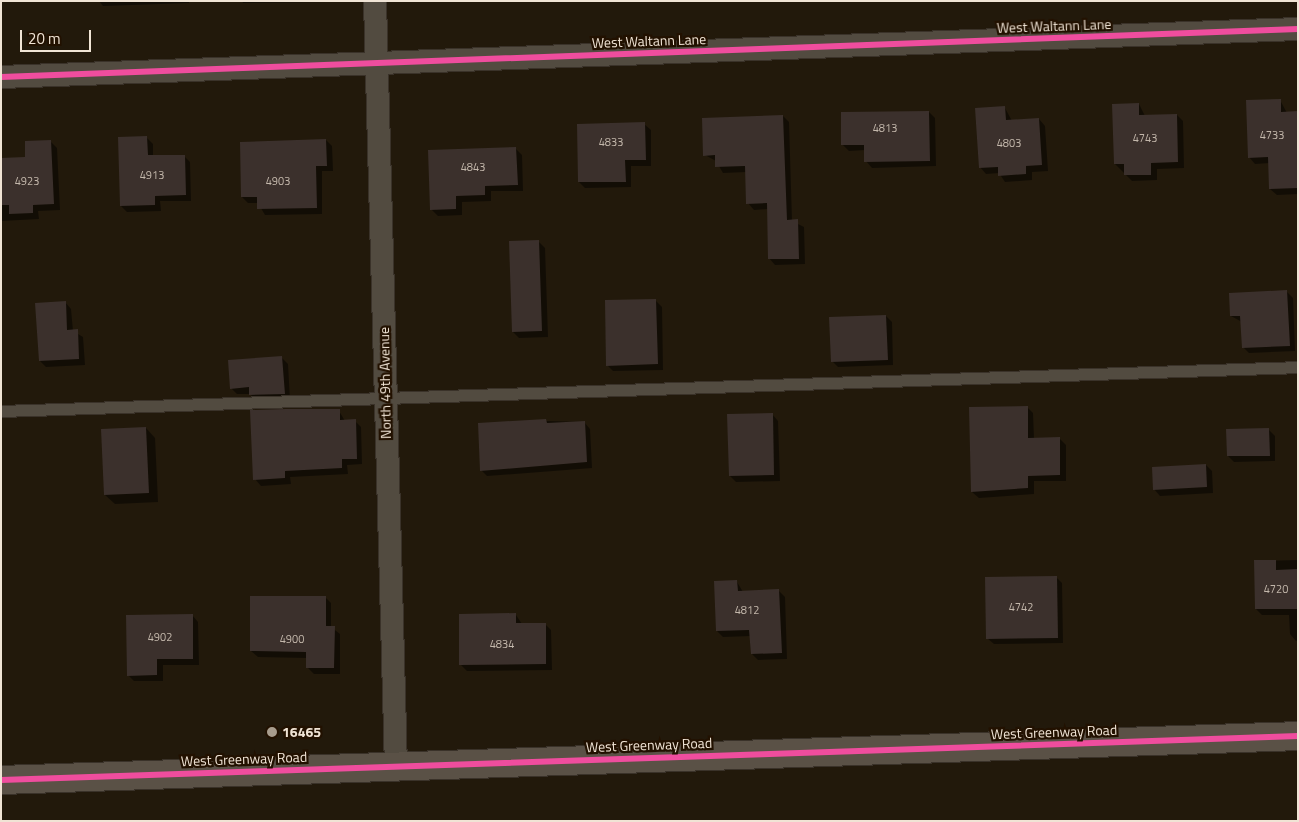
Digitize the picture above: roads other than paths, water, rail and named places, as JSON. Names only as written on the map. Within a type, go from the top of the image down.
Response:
[{"type":"main road","name":"West Greenway Road","points":[[1,780],[1298,736]]},
{"type":"street","name":"North 49th Avenue","points":[[376,1],[396,766]]},
{"type":"street","name":"West Waltann Lane","points":[[1,76],[377,64],[1298,29]]},
{"type":"lane","points":[[1,411],[1298,367]]},
{"type":"place","name":"16465","points":[[272,732]]}]
